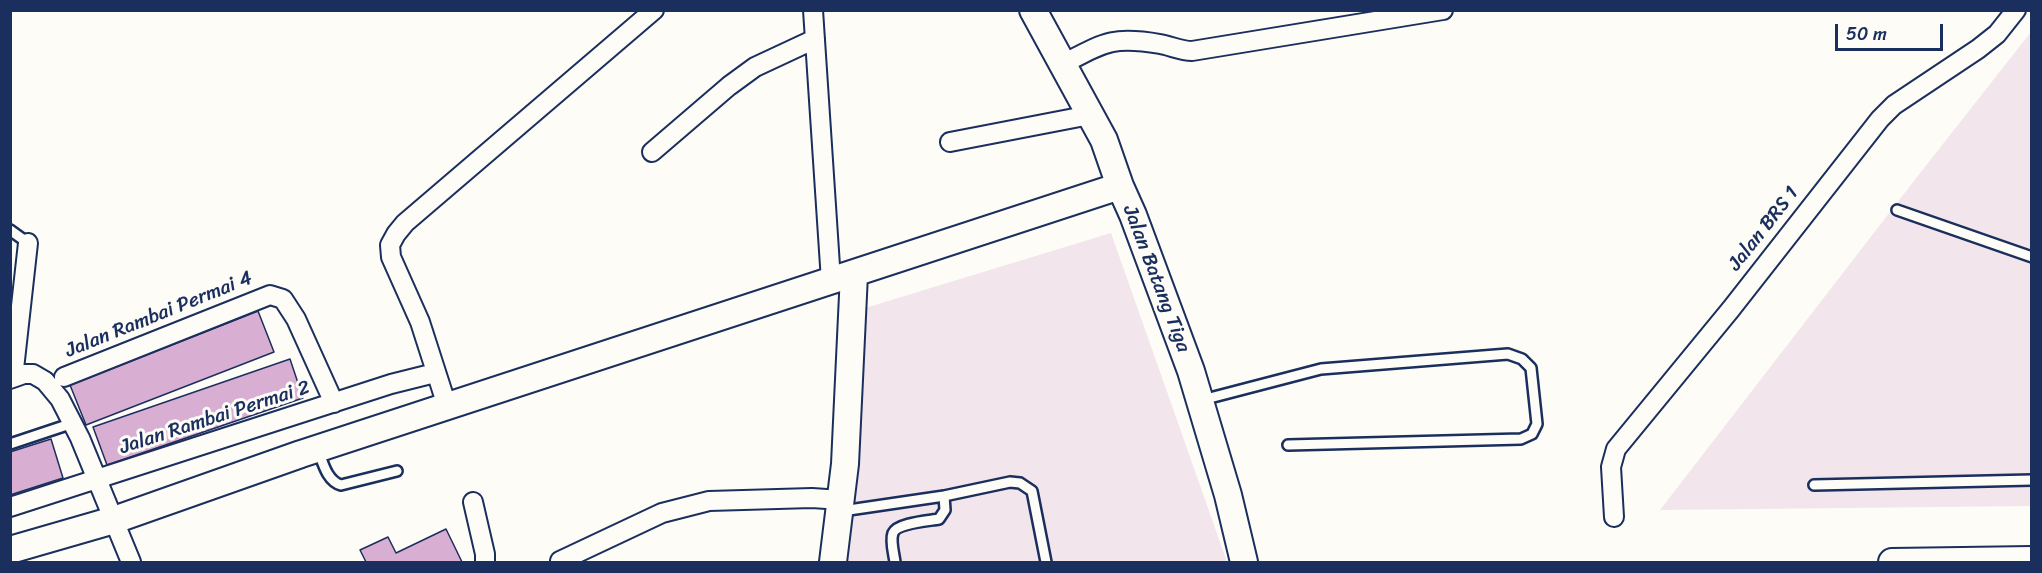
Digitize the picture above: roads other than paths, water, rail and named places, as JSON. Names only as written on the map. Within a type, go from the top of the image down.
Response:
[{"type":"street","points":[[447,406],[420,322],[391,257],[390,245],[405,223],[654,10]]},
{"type":"street","points":[[813,10],[842,278],[845,464],[833,562]]},
{"type":"street","name":"Jalan Batang Tiga","points":[[1033,10],[1104,140],[1133,215],[1191,371],[1228,495],[1244,562]]},
{"type":"street","points":[[1063,64],[1096,47],[1114,41],[1131,39],[1171,46],[1182,51],[1192,51],[1443,10]]},
{"type":"street","name":"Jalan BRS 1","points":[[1614,517],[1611,467],[1616,449],[1644,412],[1731,309],[1880,119],[1894,105],[1997,34],[2016,10]]},
{"type":"street","points":[[652,152],[755,67],[815,39]]},
{"type":"street","points":[[950,142],[1090,115]]},
{"type":"street","points":[[10,550],[114,520],[447,406],[1120,186]]},
{"type":"street","points":[[28,243],[12,379],[24,374],[33,374],[45,381],[60,399],[98,480],[131,562]]},
{"type":"street","name":"Jalan Rambai Permai 4","points":[[64,377],[270,295],[283,299],[296,319],[334,403]]},
{"type":"street","name":"Jalan Rambai Permai 2","points":[[10,507],[391,384],[435,373]]},
{"type":"street","points":[[560,561],[662,513],[709,501],[812,498],[840,506]]},
{"type":"street","points":[[473,502],[485,562]]},
{"type":"street","points":[[1892,562],[2031,560]]},
{"type":"lane","points":[[1897,210],[2031,256]]},
{"type":"lane","points":[[10,230],[28,243]]},
{"type":"lane","points":[[1200,400],[1321,369],[1508,354],[1522,359],[1531,368],[1537,424],[1532,434],[1521,439],[1288,445]]},
{"type":"lane","points":[[10,444],[73,423]]},
{"type":"lane","points":[[318,449],[329,476],[334,483],[341,485],[397,471]]},
{"type":"lane","points":[[1814,485],[2031,480]]},
{"type":"lane","points":[[840,506],[944,496],[1010,482],[1020,483],[1032,491],[1046,562]]},
{"type":"lane","points":[[895,562],[892,535],[896,529],[902,525],[939,519],[945,510],[944,496]]}]
